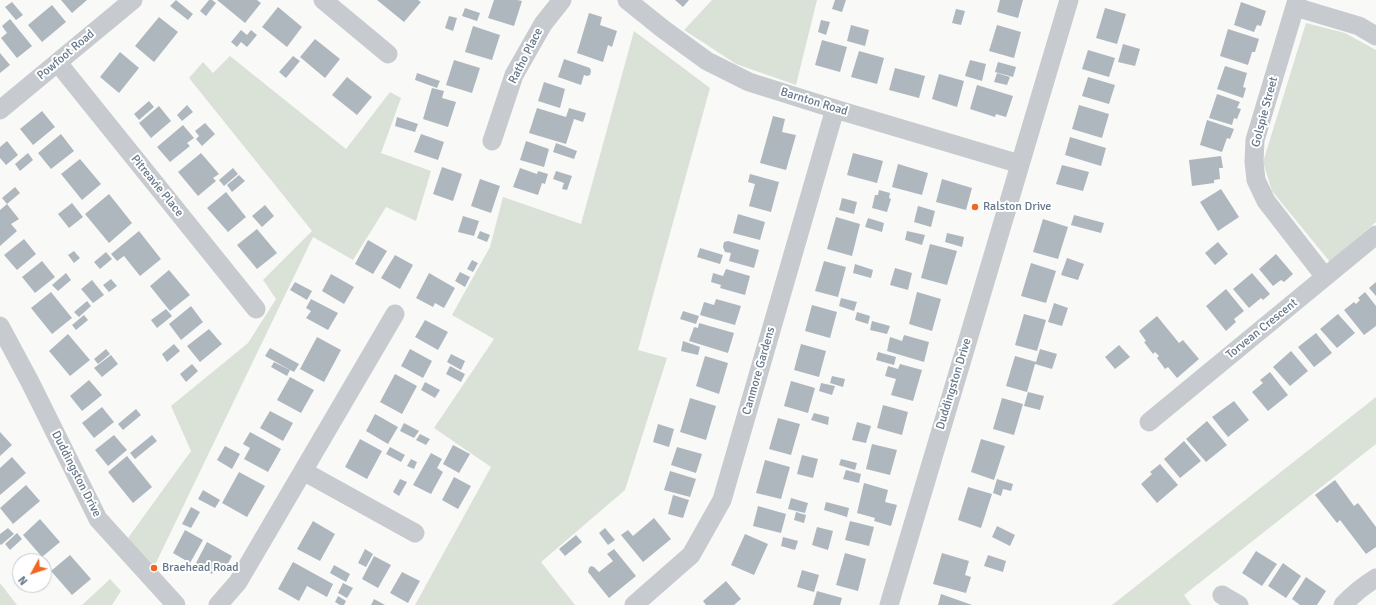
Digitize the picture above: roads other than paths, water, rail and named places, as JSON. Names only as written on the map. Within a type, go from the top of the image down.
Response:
[{"type":"street","name":"Powfoot Road","points":[[0,110],[133,0]]},
{"type":"street","points":[[322,0],[388,54]]},
{"type":"street","name":"Ratho Place","points":[[492,141],[514,75],[543,24],[562,0]]},
{"type":"street","name":"Barnton Road","points":[[627,0],[662,29],[707,61],[749,82],[1020,164]]},
{"type":"street","points":[[1020,164],[1069,0]]},
{"type":"street","points":[[1296,3],[1359,26],[1376,36]]},
{"type":"street","name":"Golspie Street","points":[[1296,3],[1255,140],[1254,162],[1256,180],[1266,201],[1325,277]]},
{"type":"street","name":"Pitreavie Place","points":[[58,63],[256,309]]},
{"type":"street","name":"Canmore Gardens","points":[[634,605],[691,555],[722,500],[835,109]]},
{"type":"street","name":"Duddingston Drive","points":[[889,605],[1020,164]]},
{"type":"street","name":"Torvean Crescent","points":[[1149,422],[1376,235]]},
{"type":"street","points":[[218,605],[238,582],[395,314]]},
{"type":"street","name":"Duddingston Drive","points":[[0,326],[30,382],[98,519],[176,605]]},
{"type":"street","points":[[303,471],[415,533]]},
{"type":"street","points":[[1344,605],[1354,594],[1376,578]]},
{"type":"street","points":[[1222,595],[1239,605]]},
{"type":"place","name":"Ralston Drive","points":[[975,207]]},
{"type":"place","name":"Braehead Road","points":[[154,568]]}]
